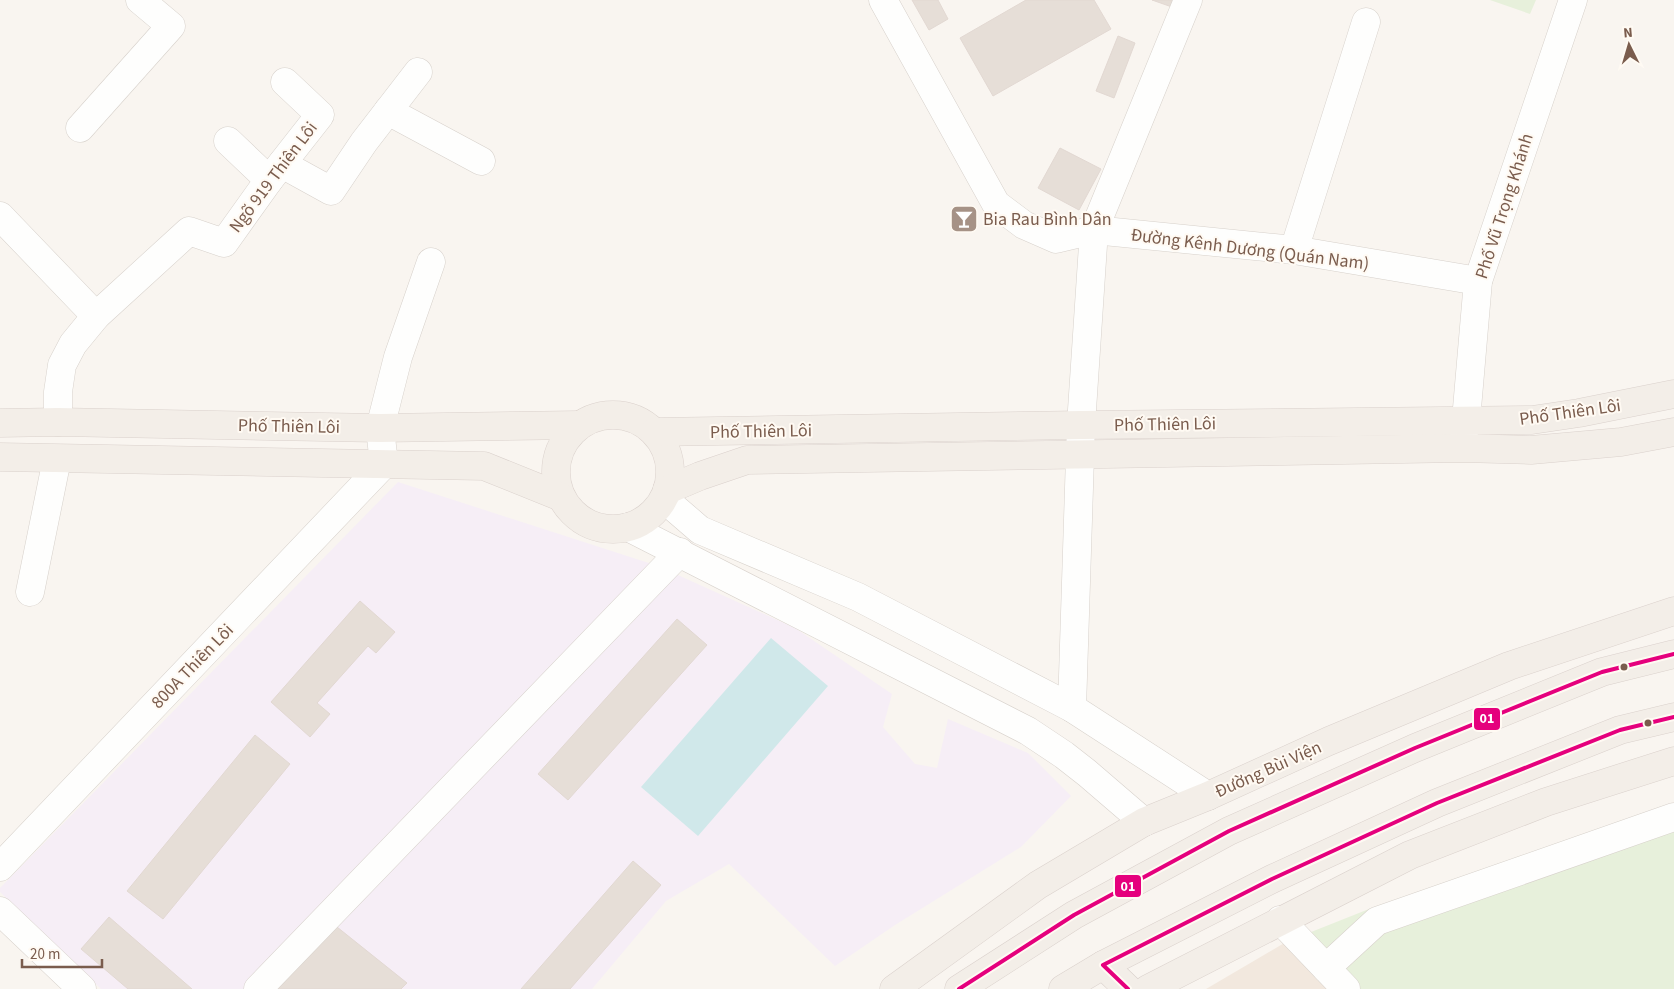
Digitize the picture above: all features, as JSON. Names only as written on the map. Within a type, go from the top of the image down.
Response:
[{"type":"main road","name":"Phố Thiên Lôi","points":[[654,432],[1532,420],[1554,418],[1674,394]]},
{"type":"main road","points":[[609,414],[626,416],[642,422],[654,432],[664,444],[669,459],[671,475],[666,495],[654,511],[642,521],[628,527],[608,529],[589,524],[573,513],[561,497],[555,471],[562,445],[578,425],[593,418],[609,414]]},
{"type":"main road","name":"Phố Thiên Lôi","points":[[0,424],[58,422],[380,428],[578,425]]},
{"type":"main road","points":[[747,460],[737,455],[735,446],[738,438],[753,431]]},
{"type":"main road","name":"Phố Thiên Lôi","points":[[666,495],[700,476],[747,460],[1462,448],[1531,450],[1620,442],[1674,432]]},
{"type":"main road","name":"Phố Thiên Lôi","points":[[0,457],[484,466],[561,497]]},
{"type":"main road","name":"Đường Bùi Viện","points":[[894,989],[1038,885],[1144,822],[1208,796],[1329,741],[1510,666],[1674,611]]},
{"type":"main road","points":[[959,989],[1074,915],[1229,831],[1414,748],[1602,672],[1674,654]]},
{"type":"main road","points":[[1063,989],[1104,965],[1272,879],[1437,803],[1620,730],[1674,717]]},
{"type":"main road","points":[[1148,989],[1410,855],[1546,802],[1674,761]]},
{"type":"main road","points":[[1104,965],[1128,989]]},
{"type":"street","points":[[80,128],[171,26],[140,0]]},
{"type":"street","name":"Đường Kênh Dương (Quán Nam)","points":[[882,0],[996,204],[1024,225],[1056,239],[1094,230],[1294,250],[1478,281]]},
{"type":"street","points":[[1072,708],[1081,425],[1094,230],[1188,0]]},
{"type":"street","name":"Phố Vũ Trọng Khánh","points":[[1462,448],[1478,281],[1573,0]]},
{"type":"street","points":[[1294,250],[1366,22]]},
{"type":"street","points":[[228,141],[275,172],[332,191],[364,142],[418,72]]},
{"type":"street","name":"Ngõ 919 Thiên Lôi","points":[[58,422],[58,392],[62,365],[73,344],[96,316],[188,231],[224,243],[275,172],[320,115],[285,82]]},
{"type":"street","points":[[388,111],[481,161]]},
{"type":"street","points":[[0,216],[96,316]]},
{"type":"street","points":[[384,464],[380,428],[398,356],[431,262]]},
{"type":"street","points":[[30,592],[57,459]]},
{"type":"street","name":"800A Thiên Lôi","points":[[0,867],[384,464]]},
{"type":"street","points":[[666,495],[700,530],[858,597],[1072,708],[1208,796]]},
{"type":"street","points":[[628,527],[1028,731],[1072,761],[1144,822]]},
{"type":"street","points":[[258,989],[680,552]]},
{"type":"street","points":[[1326,968],[1377,921],[1674,817]]},
{"type":"street","points":[[0,911],[82,989]]},
{"type":"street","points":[[1280,920],[1346,989]]},
{"type":"shaded area","points":[[398,482],[658,566],[795,628],[892,694],[883,727],[915,764],[937,768],[948,719],[1028,753],[1071,796],[1021,847],[895,925],[835,966],[729,864],[666,901],[592,989],[101,989],[0,892],[0,888]]},
{"type":"shaded area","points":[[1286,942],[1327,989],[1206,989]]},
{"type":"green space","points":[[1490,0],[1536,0],[1530,14]]},
{"type":"green space","points":[[1674,804],[1674,989],[1327,989],[1286,942],[1369,909],[1643,813]]},
{"type":"water","points":[[771,638],[828,686],[698,836],[641,787]]},
{"type":"building","points":[[912,0],[938,0],[948,19],[929,30]]},
{"type":"building","points":[[1026,0],[1094,0],[1111,29],[993,96],[960,38]]},
{"type":"building","points":[[1152,0],[1175,0],[1172,7]]},
{"type":"building","points":[[1118,36],[1135,43],[1114,98],[1096,91]]},
{"type":"building","points":[[1060,148],[1101,169],[1079,210],[1038,188]]},
{"type":"building","points":[[360,601],[395,632],[376,653],[368,646],[317,703],[330,714],[310,737],[271,702]]},
{"type":"building","points":[[677,619],[707,645],[568,800],[538,774]]},
{"type":"building","points":[[255,735],[290,764],[163,919],[127,891]]},
{"type":"building","points":[[633,861],[661,885],[570,989],[521,989]]},
{"type":"building","points":[[109,917],[192,989],[128,989],[81,949]]},
{"type":"building","points":[[327,919],[407,983],[401,989],[271,989]]},
{"type":"transit line","name":"01","points":[[959,989],[1074,915],[1229,831],[1415,748],[1602,672],[1674,654]]},
{"type":"transit line","name":"01","points":[[1128,989],[1103,965],[1272,879],[1437,803],[1620,730],[1674,717]]},
{"type":"place","name":"Bia Rau Bình Dân","points":[[964,219]]}]
